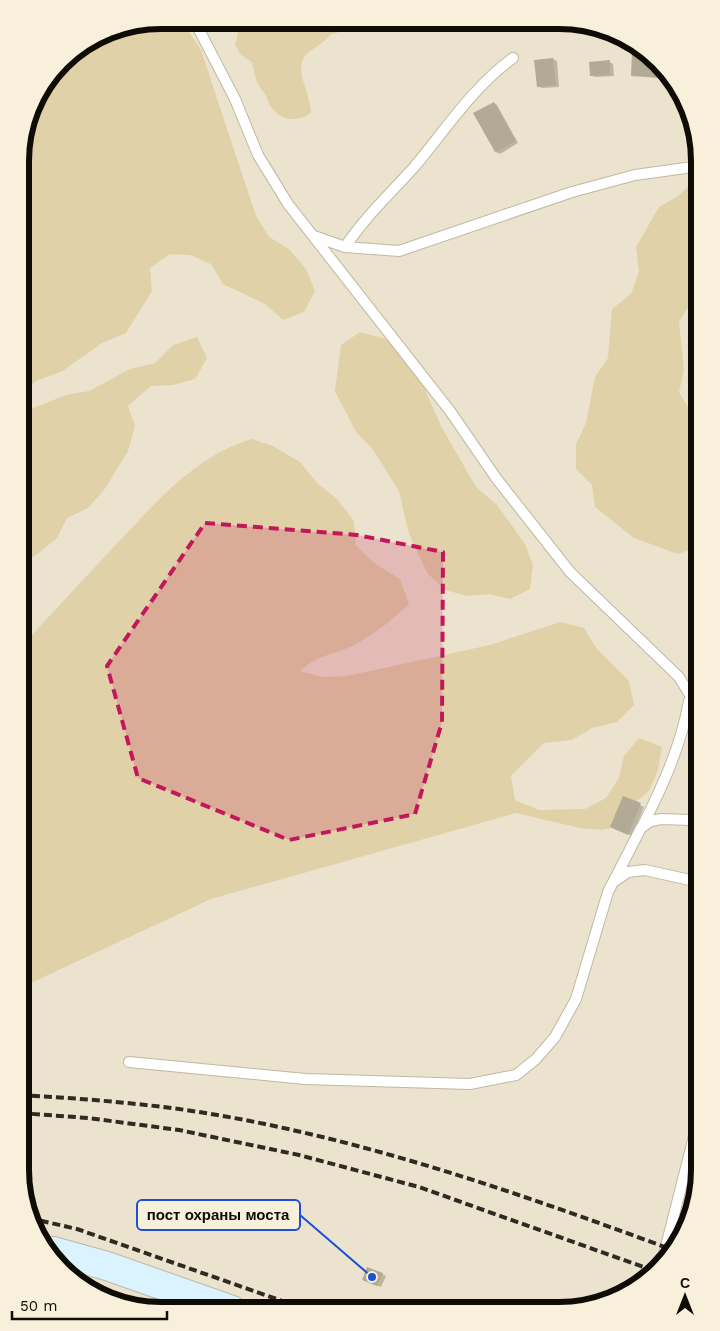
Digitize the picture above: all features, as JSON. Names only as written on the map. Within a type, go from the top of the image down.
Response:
[{"type":"main road","points":[[58,1252],[107,1266],[209,1302]]},
{"type":"lane","points":[[199,29],[235,99],[258,155],[288,204],[450,411],[496,478],[570,572],[679,677],[691,701]]},
{"type":"lane","points":[[344,247],[361,223],[414,166],[492,74],[513,58]]},
{"type":"lane","points":[[313,236],[344,247],[399,251],[572,192],[635,175],[691,167]]},
{"type":"lane","points":[[129,1062],[305,1079],[470,1084],[516,1075],[536,1059],[555,1037],[576,999],[608,892],[672,766],[685,725],[690,696]]},
{"type":"lane","points":[[641,828],[651,821],[661,818],[691,819]]},
{"type":"lane","points":[[614,881],[628,872],[645,870],[691,880]]},
{"type":"lane","points":[[666,1247],[691,1148]]},
{"type":"highlighted area","points":[[205,523],[357,535],[443,552],[442,722],[415,814],[289,840],[138,778],[107,666]]},
{"type":"shaded area","points":[[187,29],[201,50],[256,216],[269,237],[289,249],[306,269],[315,291],[304,312],[283,320],[265,304],[223,284],[211,264],[190,255],[170,254],[150,268],[152,291],[126,333],[102,343],[61,372],[38,380],[29,386],[29,161],[31,135],[39,111],[47,95],[62,74],[88,51],[103,42],[135,31]]},
{"type":"shaded area","points":[[236,29],[347,29],[331,34],[305,56],[301,68],[311,113],[294,119],[279,115],[270,105],[255,76],[252,62],[241,55],[235,45],[238,34]]},
{"type":"shaded area","points":[[691,184],[691,303],[679,322],[684,370],[679,392],[691,412],[691,549],[678,554],[634,538],[595,507],[592,485],[576,469],[576,444],[586,423],[595,377],[608,358],[612,309],[631,294],[639,272],[636,247],[659,207],[678,196]]},
{"type":"shaded area","points":[[360,332],[393,341],[421,381],[441,426],[476,487],[497,505],[525,544],[533,565],[530,589],[510,599],[489,594],[467,596],[445,590],[428,574],[409,534],[399,491],[374,451],[356,432],[335,391],[341,345]]},
{"type":"shaded area","points":[[197,337],[207,358],[195,379],[173,385],[151,386],[128,406],[135,426],[128,451],[104,490],[88,508],[67,518],[57,538],[29,559],[29,410],[66,395],[89,391],[130,369],[155,363],[173,345]]},
{"type":"shaded area","points":[[252,439],[273,446],[300,462],[317,483],[337,499],[354,521],[356,545],[374,563],[400,579],[409,604],[368,637],[352,646],[313,661],[300,671],[323,677],[347,676],[490,645],[560,622],[584,628],[597,649],[629,681],[634,705],[617,722],[592,728],[572,740],[544,743],[511,776],[515,800],[539,810],[585,809],[606,798],[619,778],[624,756],[639,738],[662,747],[658,770],[649,791],[631,806],[622,826],[601,830],[580,828],[516,813],[211,899],[29,984],[29,638],[157,501],[192,471],[231,447]]},
{"type":"building","points":[[632,51],[661,78],[631,76]]},
{"type":"building","points":[[553,58],[556,85],[537,87],[534,60]]},
{"type":"building","points":[[610,60],[610,75],[590,76],[589,62]]},
{"type":"building","points":[[494,102],[516,141],[495,152],[473,113]]},
{"type":"building","points":[[623,796],[641,803],[628,835],[610,827]]},
{"type":"building","points":[[367,1267],[383,1273],[377,1286],[362,1280]]},
{"type":"railway","points":[[29,1096],[100,1100],[179,1109],[305,1133],[429,1166],[552,1206],[666,1247]]},
{"type":"railway","points":[[29,1114],[88,1118],[179,1130],[299,1155],[419,1187],[647,1268]]},
{"type":"railway","points":[[39,1220],[77,1229],[285,1302]]},
{"type":"place","name":"пост охраны моста","points":[[372,1277]]}]
